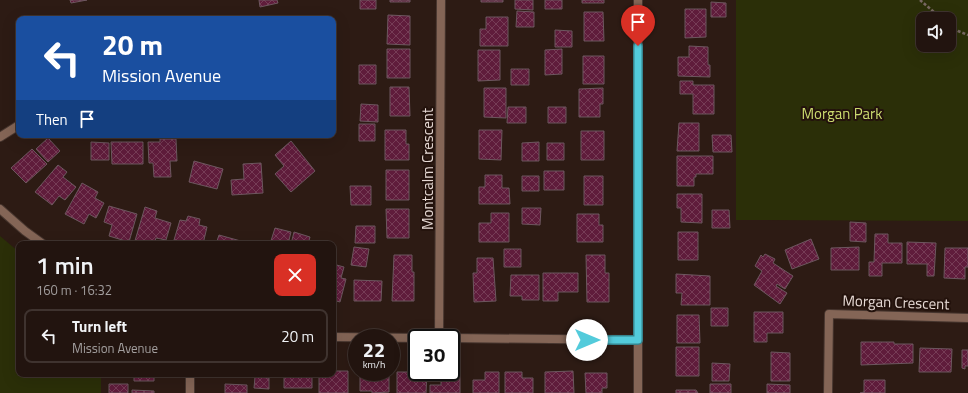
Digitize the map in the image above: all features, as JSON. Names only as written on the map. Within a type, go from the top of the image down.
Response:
[{"type":"street","name":"Montcalm Crescent","points":[[439,329],[441,0]]},
{"type":"street","points":[[638,0],[638,393]]},
{"type":"street","points":[[0,137],[16,127]]},
{"type":"street","points":[[0,209],[24,231],[39,241]]},
{"type":"street","name":"Morgan Crescent","points":[[828,393],[829,314],[968,318]]},
{"type":"street","points":[[336,337],[408,338]]},
{"type":"street","points":[[460,338],[638,340]]},
{"type":"street","points":[[190,377],[190,393]]},
{"type":"path","points":[[920,0],[934,12]]},
{"type":"path","points":[[956,30],[968,35]]},
{"type":"green space","name":"Morgan Park","points":[[736,0],[968,0],[968,221],[736,220]]},
{"type":"green space","points":[[0,236],[16,249],[16,377],[101,377],[101,393],[0,393]]},
{"type":"building","points":[[70,0],[87,0],[71,3]]},
{"type":"building","points":[[259,0],[277,0],[278,3],[260,7]]},
{"type":"building","points":[[360,0],[376,0],[376,9],[360,9]]},
{"type":"building","points":[[390,0],[410,0],[410,2],[390,2]]},
{"type":"building","points":[[481,0],[503,0],[503,2],[481,2]]},
{"type":"building","points":[[515,0],[533,0],[533,10],[515,9]]},
{"type":"building","points":[[545,0],[562,0],[562,9],[545,9]]},
{"type":"building","points":[[582,0],[604,0],[604,3],[582,3]]},
{"type":"building","points":[[711,2],[726,3],[726,17],[711,17]]},
{"type":"building","points":[[685,9],[706,9],[706,37],[685,38]]},
{"type":"building","points":[[517,11],[534,12],[534,27],[516,27]]},
{"type":"building","points":[[584,12],[603,12],[604,41],[584,41]]},
{"type":"building","points":[[388,15],[410,16],[410,45],[387,44]]},
{"type":"building","points":[[486,17],[508,17],[508,46],[480,46],[480,29],[486,29]]},
{"type":"building","points":[[555,30],[572,31],[572,47],[555,47]]},
{"type":"building","points":[[689,46],[708,47],[710,77],[678,76],[678,57],[689,57]]},
{"type":"building","points":[[387,49],[410,49],[410,78],[387,78]]},
{"type":"building","points":[[562,49],[562,74],[545,75],[545,50]]},
{"type":"building","points":[[478,50],[500,50],[500,80],[478,81]]},
{"type":"building","points":[[583,56],[604,56],[604,84],[583,84]]},
{"type":"building","points":[[359,65],[376,65],[376,84],[359,84]]},
{"type":"building","points":[[511,69],[529,69],[529,85],[511,85]]},
{"type":"building","points":[[680,81],[693,81],[693,85],[714,85],[714,114],[693,114],[693,94],[680,94]]},
{"type":"building","points":[[390,87],[409,87],[410,116],[390,116]]},
{"type":"building","points":[[484,88],[506,88],[506,118],[484,117]]},
{"type":"building","points":[[603,88],[603,104],[600,104],[600,117],[579,117],[579,89]]},
{"type":"building","points":[[361,104],[378,105],[378,122],[360,121]]},
{"type":"building","points":[[508,107],[526,107],[526,123],[507,123]]},
{"type":"building","points":[[548,107],[566,107],[566,123],[548,123]]},
{"type":"building","points":[[679,123],[699,123],[699,151],[677,151]]},
{"type":"building","points":[[359,124],[375,124],[375,141],[359,141]]},
{"type":"building","points":[[385,130],[406,130],[406,144],[409,144],[409,160],[385,160]]},
{"type":"building","points":[[479,130],[502,130],[501,160],[479,159]]},
{"type":"building","points":[[581,131],[604,131],[604,160],[581,160]]},
{"type":"building","points":[[712,135],[731,135],[732,152],[713,152]]},
{"type":"building","points":[[48,138],[60,151],[48,162],[36,149]]},
{"type":"building","points":[[160,139],[176,139],[177,161],[170,161],[171,177],[154,177],[153,163],[149,163],[148,142],[160,142]]},
{"type":"building","points":[[291,141],[315,171],[291,192],[275,174],[284,166],[275,155]]},
{"type":"building","points":[[91,142],[109,143],[109,160],[91,160]]},
{"type":"building","points":[[111,142],[143,142],[143,164],[112,164]]},
{"type":"building","points":[[539,142],[539,161],[522,161],[522,143]]},
{"type":"building","points":[[547,143],[564,143],[564,160],[547,160]]},
{"type":"building","points":[[32,149],[47,164],[26,183],[11,168]]},
{"type":"building","points":[[677,156],[713,156],[713,174],[696,174],[696,177],[694,177],[694,186],[677,186]]},
{"type":"building","points":[[194,161],[223,169],[217,189],[189,182]]},
{"type":"building","points":[[261,163],[263,193],[232,195],[231,180],[244,179],[243,164]]},
{"type":"building","points":[[58,165],[67,172],[63,177],[76,187],[65,200],[59,196],[52,205],[35,192]]},
{"type":"building","points":[[386,170],[409,170],[409,200],[386,200]]},
{"type":"building","points":[[544,171],[564,171],[564,190],[544,190]]},
{"type":"building","points":[[485,175],[502,175],[502,188],[509,188],[510,204],[479,204],[479,187],[485,187]]},
{"type":"building","points":[[522,176],[539,176],[539,191],[522,191]]},
{"type":"building","points":[[584,176],[603,176],[603,205],[584,205]]},
{"type":"building","points":[[82,183],[98,192],[95,198],[104,203],[96,218],[89,214],[84,224],[65,214]]},
{"type":"building","points":[[350,186],[371,186],[371,205],[351,205]]},
{"type":"building","points":[[677,194],[702,194],[702,223],[681,222],[681,208],[677,208]]},
{"type":"building","points":[[109,206],[137,214],[129,241],[109,236],[112,225],[104,222]]},
{"type":"building","points":[[145,207],[157,211],[155,218],[171,223],[166,240],[156,238],[155,241],[135,241]]},
{"type":"building","points":[[522,208],[541,208],[540,225],[522,224]]},
{"type":"building","points":[[386,209],[409,209],[409,238],[387,238]]},
{"type":"building","points":[[712,210],[729,210],[730,228],[712,228]]},
{"type":"building","points":[[491,213],[509,213],[509,242],[479,242],[479,223],[491,223]]},
{"type":"building","points":[[577,214],[599,214],[599,225],[603,225],[603,242],[577,242]]},
{"type":"building","points":[[188,216],[200,219],[199,225],[207,227],[204,241],[174,240],[180,220],[186,221]]},
{"type":"building","points":[[850,222],[866,223],[866,242],[850,241]]},
{"type":"building","points":[[356,226],[375,226],[375,243],[355,243]]},
{"type":"building","points":[[275,228],[291,232],[289,241],[271,241]]},
{"type":"building","points":[[294,232],[310,237],[309,241],[292,241]]},
{"type":"building","points":[[678,232],[698,232],[698,260],[678,260]]},
{"type":"building","points":[[875,234],[888,234],[888,243],[902,243],[902,263],[882,263],[882,276],[869,276],[869,262],[874,262]]},
{"type":"building","points":[[219,235],[241,241],[217,241]]},
{"type":"building","points":[[811,239],[819,259],[792,269],[785,250]]},
{"type":"building","points":[[907,242],[936,243],[934,276],[927,276],[927,264],[907,264]]},
{"type":"building","points":[[354,247],[369,249],[366,267],[351,265]]},
{"type":"building","points":[[859,247],[859,270],[831,270],[831,248]]},
{"type":"building","points":[[945,248],[968,248],[968,267],[965,267],[965,279],[944,278]]},
{"type":"building","points":[[504,249],[521,249],[521,267],[504,267]]},
{"type":"building","points":[[765,254],[775,259],[773,263],[793,276],[785,289],[777,284],[776,286],[787,293],[780,304],[754,285],[762,271],[755,266],[761,255],[763,257]]},
{"type":"building","points":[[394,255],[412,255],[412,272],[414,272],[414,301],[392,301]]},
{"type":"building","points":[[586,255],[605,255],[605,273],[609,273],[609,302],[587,302]]},
{"type":"building","points":[[477,258],[493,258],[496,301],[474,302],[473,273],[477,273]]},
{"type":"building","points":[[336,265],[344,267],[341,278],[346,279],[340,302],[336,301]]},
{"type":"building","points":[[543,273],[578,273],[578,292],[558,292],[558,301],[543,301]]},
{"type":"building","points":[[676,274],[710,276],[710,305],[681,305],[682,293],[676,293]]},
{"type":"building","points":[[511,275],[539,275],[539,300],[522,300],[522,296],[510,296]]},
{"type":"building","points":[[354,280],[382,281],[381,301],[354,301]]},
{"type":"building","points":[[711,308],[728,308],[728,326],[711,326]]},
{"type":"building","points":[[754,312],[783,312],[783,333],[767,333],[767,342],[754,342]]},
{"type":"building","points":[[677,315],[699,315],[700,343],[677,343]]},
{"type":"building","points":[[861,342],[894,342],[894,344],[913,344],[913,363],[861,365]]},
{"type":"building","points":[[676,347],[699,347],[699,376],[676,376]]},
{"type":"building","points":[[920,348],[952,349],[951,372],[919,372]]},
{"type":"building","points":[[962,350],[968,350],[968,366],[965,366],[965,369],[962,368]]},
{"type":"building","points":[[771,352],[790,353],[790,381],[771,381]]},
{"type":"building","points":[[712,363],[730,364],[729,381],[712,381]]},
{"type":"building","points":[[336,371],[348,371],[348,393],[319,393],[319,377],[336,377]]},
{"type":"building","points":[[573,371],[574,393],[545,393],[545,372]]},
{"type":"building","points":[[400,372],[408,372],[408,381],[427,381],[426,393],[397,393],[397,381],[400,381]]},
{"type":"building","points":[[485,372],[499,372],[499,393],[473,393],[473,380],[485,380]]},
{"type":"building","points":[[505,372],[522,372],[522,378],[533,378],[533,393],[505,393]]},
{"type":"building","points":[[585,373],[607,373],[607,388],[602,388],[602,393],[586,393]]},
{"type":"building","points":[[134,377],[154,377],[154,381],[134,381]]},
{"type":"building","points":[[255,377],[269,378],[269,389],[254,388]]},
{"type":"building","points":[[284,377],[312,377],[312,388],[284,388]]},
{"type":"building","points":[[864,380],[885,380],[885,393],[860,393],[864,392]]},
{"type":"building","points":[[360,381],[389,381],[389,392],[372,393],[372,391],[360,391]]},
{"type":"building","points":[[441,381],[460,381],[460,393],[430,393],[430,385],[441,385]]},
{"type":"building","points":[[109,384],[128,384],[128,393],[109,393]]},
{"type":"building","points":[[225,384],[247,385],[247,393],[225,393]]},
{"type":"building","points":[[710,384],[731,384],[731,393],[710,393]]},
{"type":"building","points":[[767,384],[790,385],[790,393],[767,393]]},
{"type":"building","points":[[132,390],[154,391],[154,393],[132,393]]},
{"type":"building","points":[[676,390],[696,390],[698,393],[676,393]]},
{"type":"route","points":[[587,340],[638,340],[638,46]]}]
